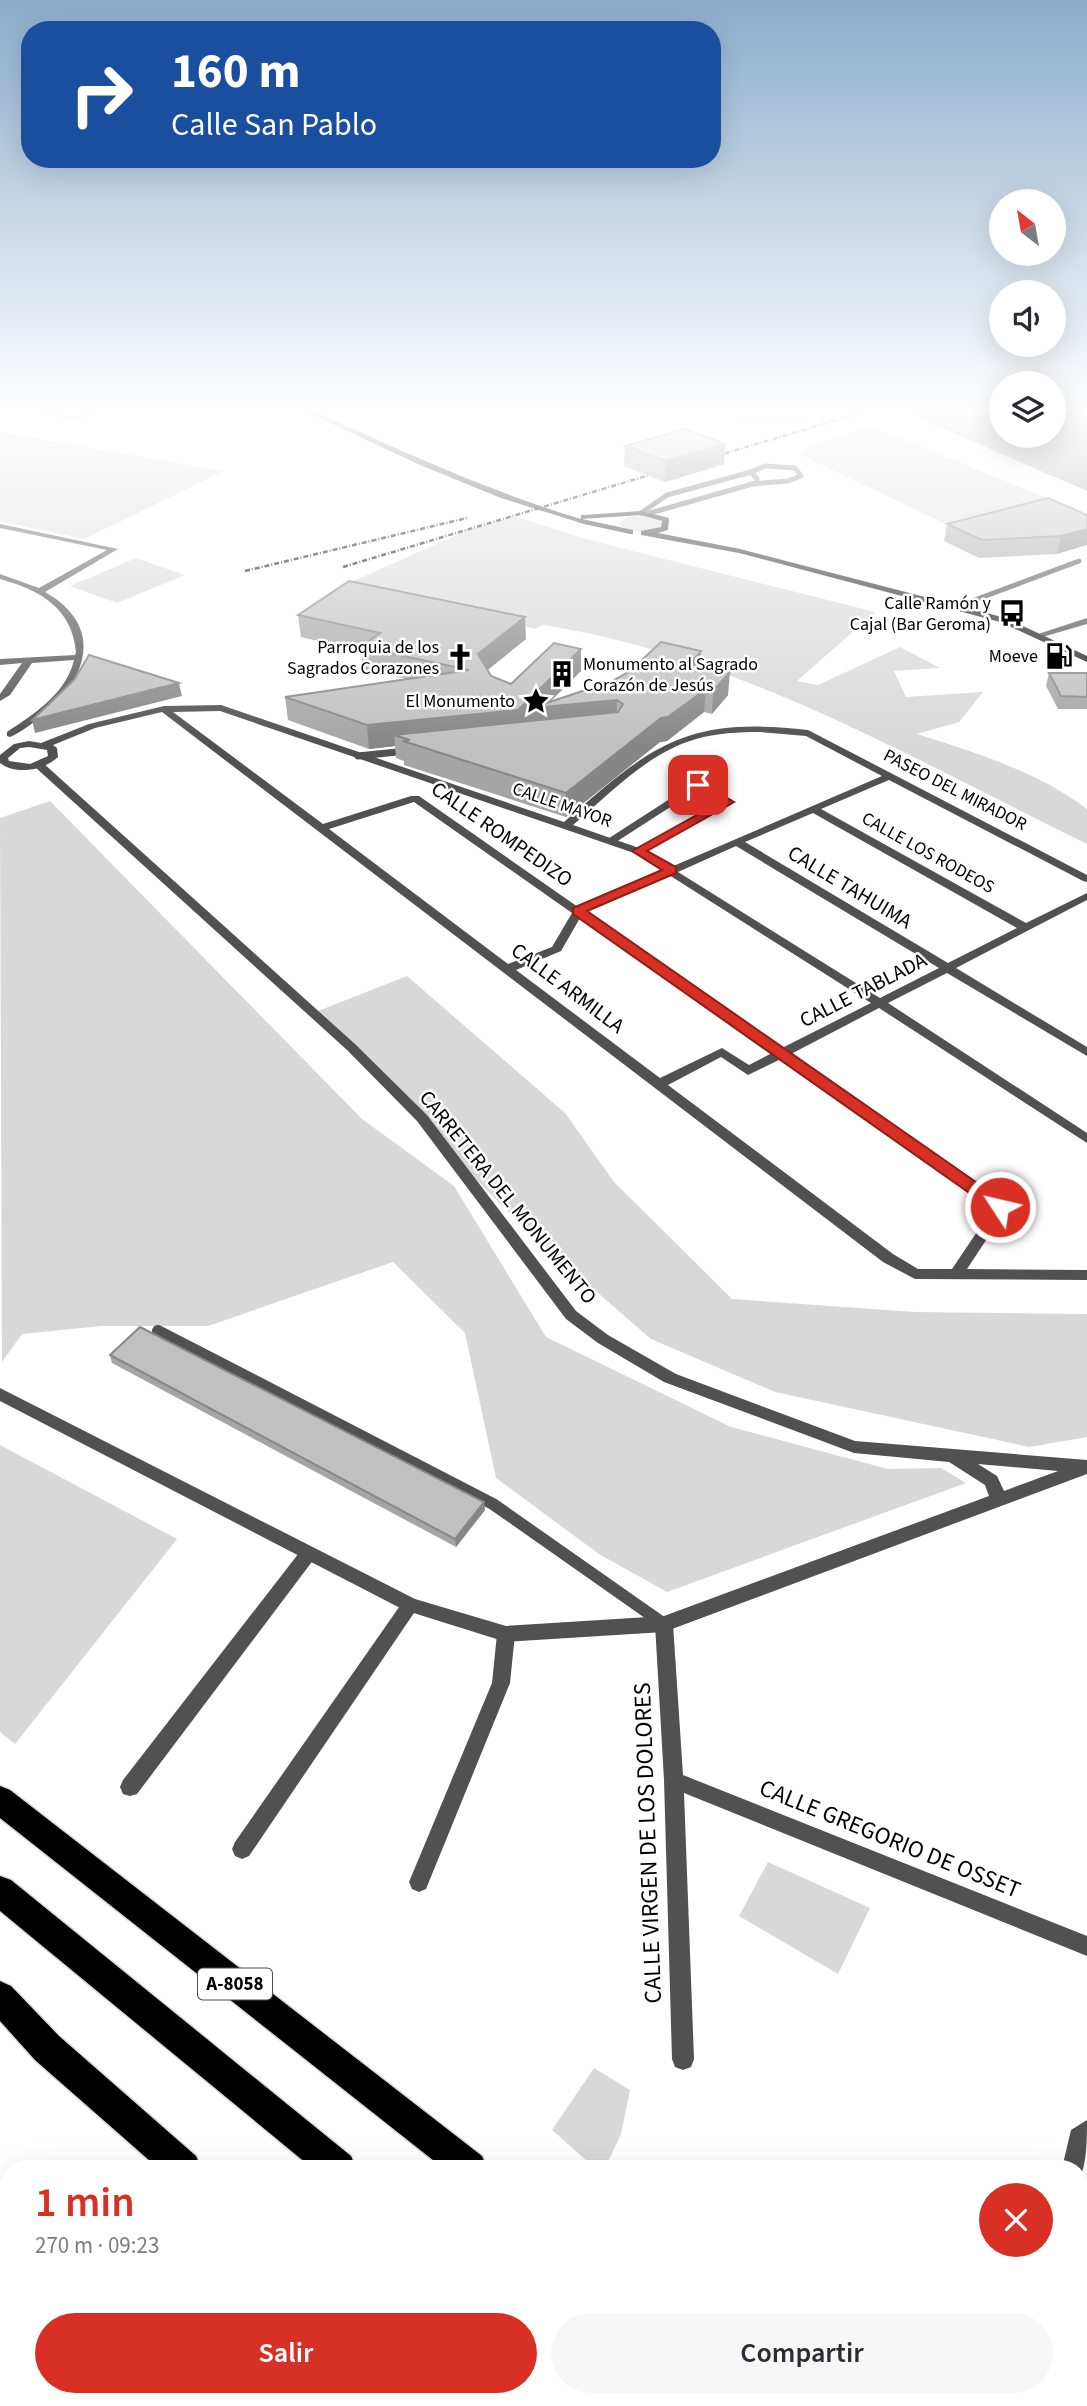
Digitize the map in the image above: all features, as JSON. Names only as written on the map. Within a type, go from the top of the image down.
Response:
[{"type":"highway","name":"A-8058","points":[[0,1800],[460,2160]]},
{"type":"highway","points":[[0,1891],[329,2160]]},
{"type":"highway","points":[[0,1997],[47,2048],[175,2160]]},
{"type":"main road","points":[[585,521],[740,551]]},
{"type":"main road","points":[[616,521],[614,526],[630,532]]},
{"type":"main road","points":[[643,533],[665,528],[666,521]]},
{"type":"main road","points":[[667,521],[673,529],[686,535],[740,551],[1003,620],[1086,658]]},
{"type":"street","points":[[0,526],[114,549],[42,590]]},
{"type":"street","points":[[0,576],[42,590],[67,611],[80,635],[75,672],[59,695],[5,732],[29,744]]},
{"type":"street","points":[[1039,635],[1087,621]]},
{"type":"street","points":[[0,662],[79,657]]},
{"type":"street","points":[[0,698],[7,693],[29,660]]},
{"type":"street","name":"CALLE MAYOR","points":[[45,745],[92,726],[164,709],[221,708],[568,824],[638,851],[671,870],[1087,1139]]},
{"type":"street","name":"CALLE ARMILLA","points":[[164,709],[888,1258],[915,1274],[1087,1275]]},
{"type":"street","name":"PASEO DEL MIRADOR","points":[[568,824],[656,754],[681,740],[730,731],[779,729],[807,733],[1087,878]]},
{"type":"street","points":[[29,744],[45,745],[55,752],[53,757],[39,765],[13,767],[5,763],[4,748],[29,744]]},
{"type":"street","name":"CARRETERA DEL MONUMENTO","points":[[39,765],[351,1047],[422,1118],[571,1315],[603,1339],[670,1378],[854,1447],[1087,1467]]},
{"type":"street","name":"CALLE ROMPEDIZO","points":[[415,775],[415,798],[1000,1207],[956,1274]]},
{"type":"street","points":[[507,969],[557,948],[578,911],[889,776]]},
{"type":"street","points":[[321,828],[415,798]]},
{"type":"street","name":"CALLE LOS RODEOS","points":[[813,809],[1026,928]]},
{"type":"street","name":"CALLE TAHUIMA","points":[[737,842],[1087,1052]]},
{"type":"street","name":"CALLE TABLADA","points":[[659,1084],[722,1052],[748,1072],[1087,896]]},
{"type":"street","points":[[0,1395],[410,1605],[506,1634],[664,1624],[1087,1467]]},
{"type":"street","points":[[951,1455],[991,1481],[999,1500]]},
{"type":"street","points":[[130,1787],[308,1554]]},
{"type":"street","points":[[242,1849],[410,1605]]},
{"type":"street","name":"CALLE VIRGEN DE LOS DOLORES","points":[[664,1624],[674,1780],[683,2059]]},
{"type":"street","points":[[419,1882],[501,1683],[506,1634]]},
{"type":"street","name":"CALLE GREGORIO DE OSSET","points":[[674,1780],[1087,1946]]},
{"type":"street","points":[[1075,2160],[1079,2138],[1087,2130]]},
{"type":"lane","points":[[956,607],[1079,561]]},
{"type":"lane","points":[[358,756],[414,751]]},
{"type":"lane","points":[[611,841],[698,785],[729,802],[638,851]]},
{"type":"lane","points":[[158,1331],[493,1504],[664,1624]]},
{"type":"shaded area","points":[[1,521],[120,521],[84,539]]},
{"type":"shaded area","points":[[500,521],[530,521],[593,541],[875,612],[797,681],[818,685],[900,647],[940,668],[894,671],[906,697],[983,692],[959,722],[917,734],[1005,764],[1068,796],[1087,809],[1087,844],[822,714],[753,684],[684,659],[613,639],[542,625],[536,629],[342,586],[468,530]]},
{"type":"shaded area","points":[[660,521],[662,524],[652,530],[640,531],[628,529],[619,523]]},
{"type":"shaded area","points":[[940,521],[991,521],[950,526]]},
{"type":"shaded area","points":[[136,558],[185,575],[117,603],[70,586]]},
{"type":"shaded area","points":[[50,801],[362,1119],[454,1186],[546,1337],[731,1427],[888,1469],[941,1468],[966,1483],[667,1592],[599,1554],[496,1478],[465,1333],[393,1262],[208,1326],[101,1326],[22,1334],[2,1362],[0,818]]},
{"type":"shaded area","points":[[407,976],[565,1113],[614,1182],[732,1299],[915,1312],[1087,1314],[1087,1437],[1029,1447],[775,1392],[651,1339],[530,1234],[313,1013]]},
{"type":"shaded area","points":[[0,1445],[177,1539],[15,1744],[0,1732]]},
{"type":"shaded area","points":[[768,1862],[870,1908],[838,1974],[739,1916]]},
{"type":"shaded area","points":[[594,2068],[630,2090],[621,2134],[609,2160],[586,2160],[552,2130]]},
{"type":"building","points":[[958,521],[1087,521],[1087,529],[1061,536],[982,540],[947,524]]},
{"type":"building","points":[[349,581],[525,617],[478,654],[491,676],[511,684],[554,643],[581,649],[518,710],[367,725],[285,697],[469,670],[361,647],[380,633],[298,615]]},
{"type":"building","points":[[661,642],[701,651],[690,664],[730,672],[713,691],[706,689],[668,717],[661,718],[566,793],[403,741],[410,740],[394,735],[618,712],[623,704],[617,700],[532,708],[612,681],[630,671]]},
{"type":"building","points":[[89,655],[179,683],[32,720],[74,680]]},
{"type":"building","points":[[1049,673],[1087,673],[1087,697],[1061,696]]},
{"type":"building","points":[[140,1327],[484,1502],[455,1539],[110,1355]]},
{"type":"railway","points":[[245,571],[453,521]]},
{"type":"railway","points":[[343,567],[495,521]]},
{"type":"place","name":"Calle Ramón y Cajal (Bar Geroma)","points":[[1012,613]]},
{"type":"place","name":"Moeve","points":[[1059,656]]},
{"type":"place","name":"Parroquia de los Sagrados Corazones","points":[[460,657]]},
{"type":"place","name":"Monumento al Sagrado Corazón de Jesús","points":[[562,674]]},
{"type":"place","name":"El Monumento","points":[[536,701]]},
{"type":"route","points":[[698,785],[729,802],[638,851],[671,870],[578,911],[1000,1207]]}]
